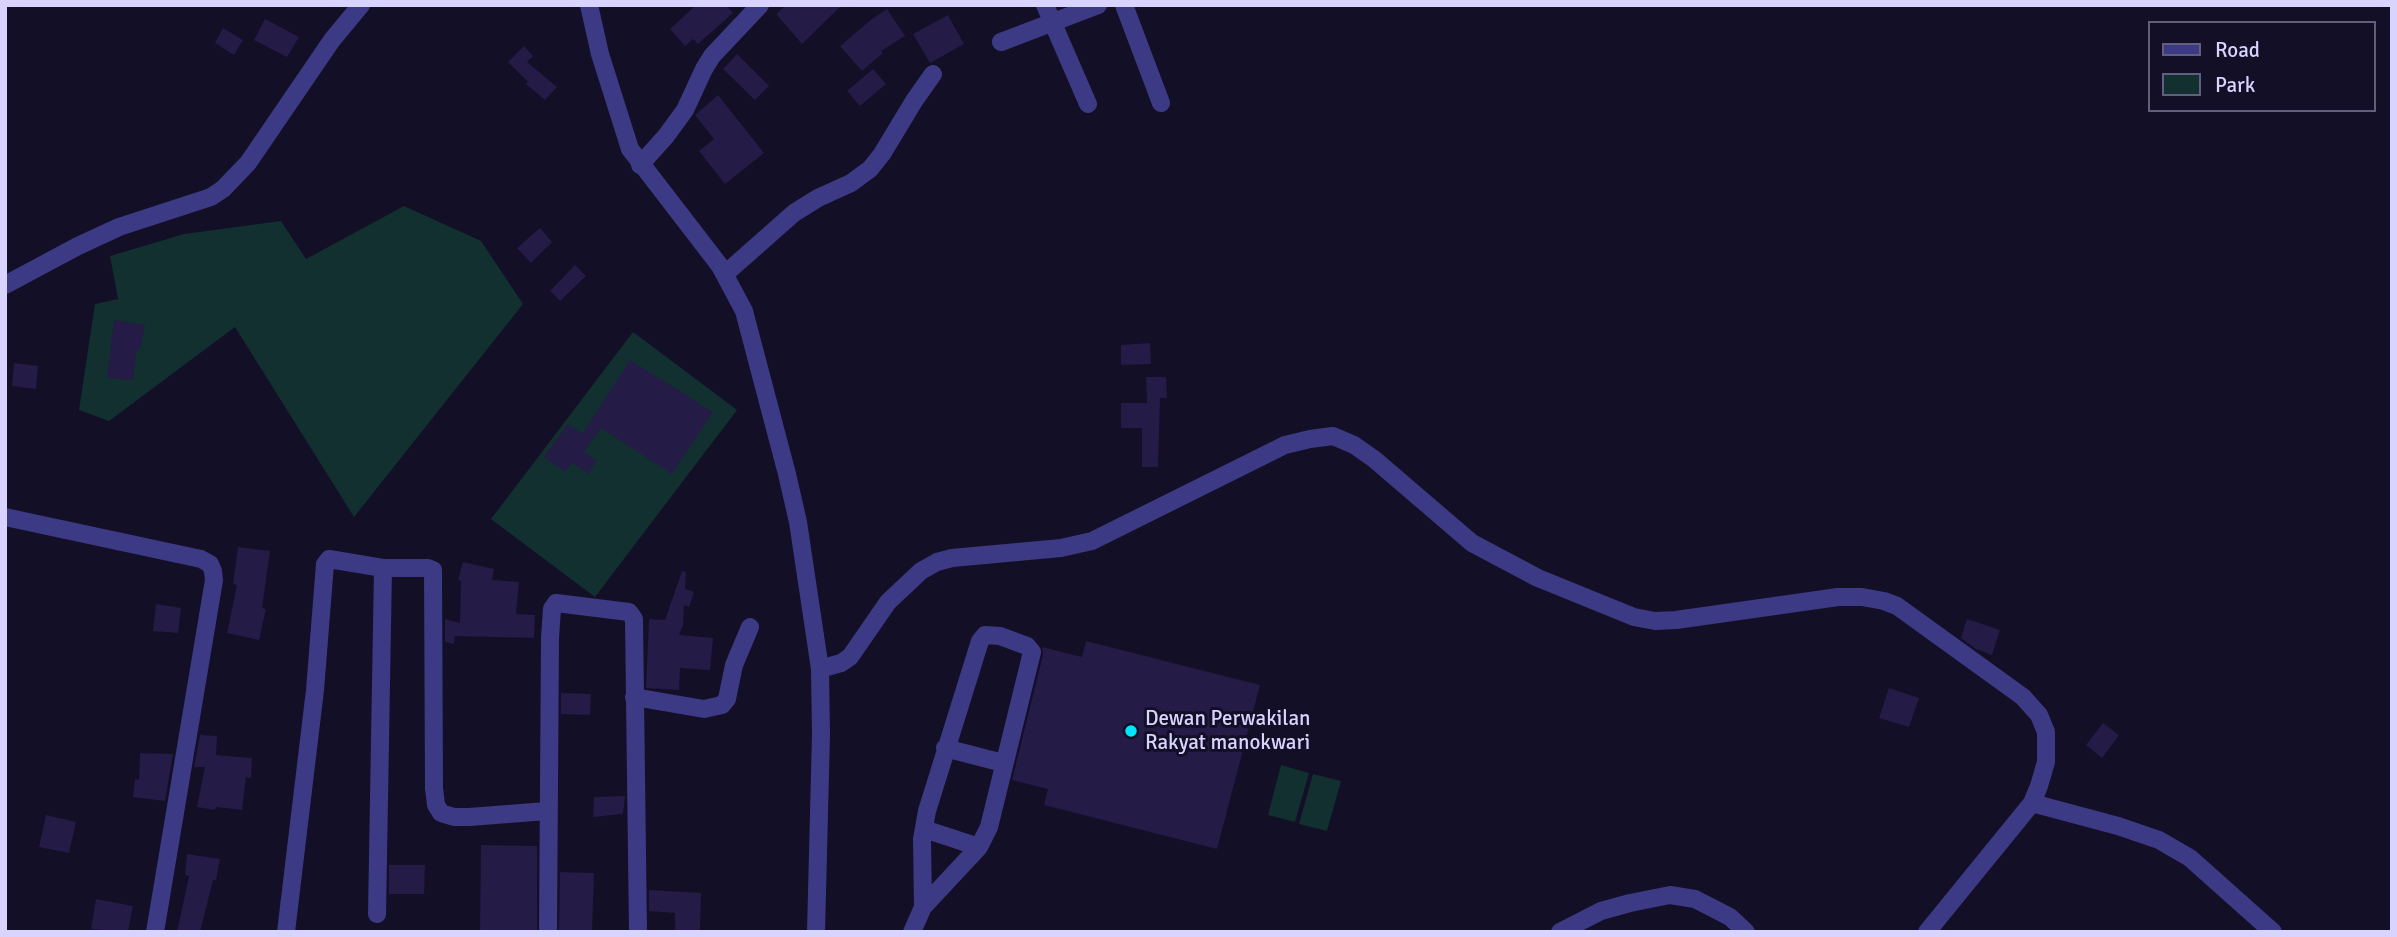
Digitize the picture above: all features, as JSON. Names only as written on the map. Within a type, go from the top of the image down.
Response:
[{"type":"street","points":[[5,285],[119,227],[211,197],[223,189],[248,163],[332,40],[361,5]]},
{"type":"street","points":[[589,5],[630,149],[725,274],[744,311],[787,474],[798,522],[820,669],[816,932]]},
{"type":"street","points":[[640,165],[685,110],[712,56],[760,5]]},
{"type":"street","points":[[1045,5],[1088,104]]},
{"type":"street","points":[[1001,42],[1098,5]]},
{"type":"street","points":[[1124,5],[1161,103]]},
{"type":"street","points":[[725,274],[794,213],[851,183],[870,169],[883,154],[933,74]]},
{"type":"street","points":[[820,669],[841,663],[850,657],[888,602],[921,571],[937,562],[952,558],[1061,548],[1091,541],[1285,445],[1333,436],[1374,458],[1472,543],[1538,578],[1634,617],[1655,621],[1676,620],[1838,597],[1862,597],[1897,606],[2023,697],[2039,715],[2046,732],[2048,748],[2039,786],[2032,803],[1927,932]]},
{"type":"street","points":[[5,517],[201,559],[210,564],[213,571],[214,580],[155,932]]},
{"type":"street","points":[[286,932],[315,690],[325,564],[333,559],[383,568],[428,568],[434,572],[434,788],[436,805],[442,813],[454,817],[469,817],[547,811]]},
{"type":"street","points":[[377,915],[383,568]]},
{"type":"street","points":[[548,932],[550,638],[553,605],[561,604],[633,615],[638,932]]},
{"type":"street","points":[[634,697],[704,709],[722,705],[727,699],[737,655],[750,627]]},
{"type":"street","points":[[912,932],[923,907],[979,847],[989,827],[1032,652],[1027,646],[1000,636],[985,635],[980,642],[945,748],[923,829],[923,907]]},
{"type":"street","points":[[945,748],[1003,763]]},
{"type":"street","points":[[2032,803],[2159,840],[2190,858],[2273,932]]},
{"type":"street","points":[[923,829],[979,847]]},
{"type":"street","points":[[1560,932],[1601,911],[1670,895],[1695,899],[1715,908],[1746,932]]},
{"type":"green space","points":[[404,206],[481,241],[523,304],[354,517],[235,327],[109,421],[79,410],[95,304],[118,299],[110,256],[184,234],[281,221],[306,259]]},
{"type":"green space","points":[[633,332],[737,410],[595,597],[491,519]]},
{"type":"green space","points":[[1281,765],[1309,773],[1295,822],[1268,815]]},
{"type":"green space","points":[[1313,774],[1341,781],[1327,831],[1299,824]]},
{"type":"building","points":[[696,5],[726,5],[733,13],[698,44],[693,39],[685,46],[670,29]]},
{"type":"building","points":[[786,5],[842,5],[802,44],[776,14]]},
{"type":"building","points":[[887,9],[905,36],[881,51],[883,53],[862,71],[840,46]]},
{"type":"building","points":[[948,15],[964,44],[930,63],[913,34]]},
{"type":"building","points":[[265,19],[299,37],[287,57],[254,40]]},
{"type":"building","points":[[223,28],[243,40],[234,55],[215,43]]},
{"type":"building","points":[[524,46],[533,56],[527,62],[557,87],[545,100],[526,84],[528,82],[508,62]]},
{"type":"building","points":[[737,54],[769,86],[755,100],[723,69]]},
{"type":"building","points":[[873,69],[886,84],[860,106],[847,91]]},
{"type":"building","points":[[718,95],[764,153],[725,184],[699,151],[714,139],[695,115]]},
{"type":"building","points":[[540,228],[552,242],[531,263],[517,248]]},
{"type":"building","points":[[575,265],[586,276],[560,301],[550,291]]},
{"type":"building","points":[[114,320],[145,325],[140,349],[137,349],[133,380],[107,378]]},
{"type":"building","points":[[1150,343],[1151,364],[1121,365],[1121,345]]},
{"type":"building","points":[[630,360],[713,412],[672,474],[601,428],[584,452],[597,461],[588,474],[572,463],[565,472],[544,457],[568,424],[582,434]]},
{"type":"building","points":[[14,363],[38,366],[36,389],[12,386]]},
{"type":"building","points":[[1146,377],[1166,377],[1167,398],[1160,398],[1158,467],[1142,467],[1142,428],[1121,428],[1121,403],[1147,403]]},
{"type":"building","points":[[238,547],[270,551],[262,608],[266,609],[259,640],[227,633],[237,585],[233,584]]},
{"type":"building","points":[[463,562],[494,569],[492,580],[519,582],[516,614],[535,615],[534,638],[455,636],[454,644],[445,642],[445,619],[460,623],[461,581],[458,580]]},
{"type":"building","points":[[682,571],[686,572],[685,589],[694,592],[689,607],[684,605],[683,625],[679,635],[713,638],[710,670],[680,668],[679,690],[646,688],[649,619],[665,620]]},
{"type":"building","points":[[156,604],[181,608],[178,633],[153,631]]},
{"type":"building","points":[[1967,619],[2000,630],[1992,655],[1976,649],[1961,638]]},
{"type":"building","name":"Dewan Perwakilan Rakyat manokwari","points":[[1086,641],[1260,685],[1217,849],[1044,805],[1048,789],[1012,780],[1043,655],[1042,647],[1082,657]]},
{"type":"building","points":[[1889,688],[1919,698],[1909,727],[1879,718]]},
{"type":"building","points":[[561,693],[591,694],[590,715],[561,714]]},
{"type":"building","points":[[2103,723],[2119,735],[2102,758],[2086,745]]},
{"type":"building","points":[[200,735],[217,736],[216,755],[252,758],[251,778],[246,777],[242,810],[197,807],[205,767],[194,767]]},
{"type":"building","points":[[140,753],[173,754],[165,801],[133,797],[135,779],[139,780]]},
{"type":"building","points":[[625,796],[623,814],[593,817],[594,797]]},
{"type":"building","points":[[46,815],[76,822],[69,853],[39,847]]},
{"type":"building","points":[[481,845],[537,846],[537,932],[480,932]]},
{"type":"building","points":[[187,854],[220,859],[200,932],[177,932],[189,876],[185,875]]},
{"type":"building","points":[[389,865],[425,865],[424,894],[389,894]]},
{"type":"building","points":[[560,872],[594,873],[592,931],[559,930]]},
{"type":"building","points":[[649,890],[701,893],[700,932],[675,932],[675,913],[649,911]]},
{"type":"building","points":[[96,899],[133,906],[128,932],[91,929]]},
{"type":"place","name":"Dewan Perwakilan Rakyat manokwari","points":[[1131,731]]}]
